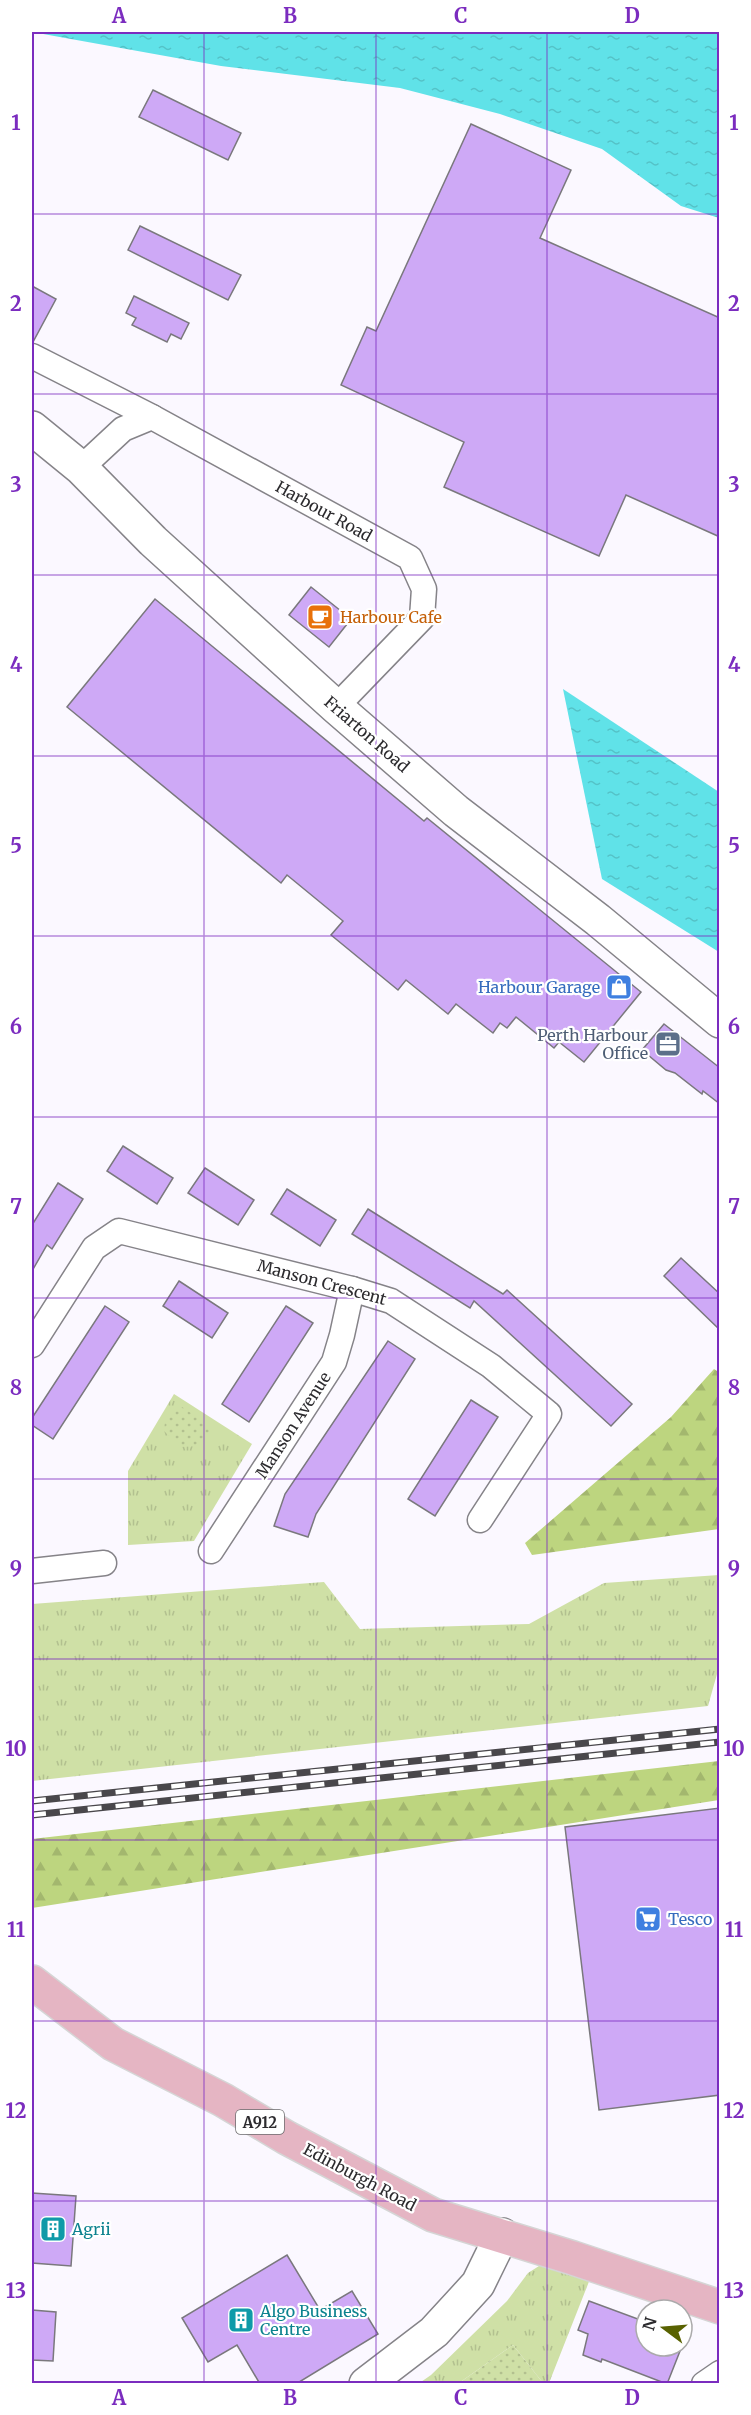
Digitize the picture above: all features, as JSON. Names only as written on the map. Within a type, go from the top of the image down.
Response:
[{"type":"main road","name":"Edinburgh Road","points":[[32,1982],[113,2043],[223,2100],[287,2138],[433,2215],[502,2235],[720,2307]]},
{"type":"street","name":"Harbour Road","points":[[32,356],[152,417],[410,558],[424,589],[422,618],[336,707]]},
{"type":"street","points":[[81,468],[123,429],[152,417]]},
{"type":"street","name":"Friarton Road","points":[[32,428],[81,468],[153,541],[336,707],[456,811],[598,920],[720,1021]]},
{"type":"street","name":"Manson Crescent","points":[[32,1345],[93,1248],[120,1231],[352,1289],[391,1301],[491,1366],[549,1414],[480,1520]]},
{"type":"street","name":"Manson Avenue","points":[[211,1551],[334,1362],[352,1289]]},
{"type":"street","points":[[32,1571],[104,1563]]},
{"type":"street","points":[[366,2384],[434,2332],[478,2284],[502,2235]]},
{"type":"street","points":[[704,2384],[720,2373]]},
{"type":"green space","points":[[714,1369],[720,1373],[719,1529],[532,1555],[525,1543],[671,1417]]},
{"type":"green space","points":[[174,1394],[252,1444],[194,1541],[128,1545],[128,1471]]},
{"type":"green space","points":[[182,1407],[213,1428],[211,1436],[201,1446],[181,1447],[164,1431],[165,1422],[174,1409]]},
{"type":"green space","points":[[719,1575],[719,1667],[708,1706],[32,1781],[32,1604],[324,1582],[360,1629],[529,1624],[604,1583]]},
{"type":"green space","points":[[719,1761],[719,1800],[32,1908],[32,1839]]},
{"type":"green space","points":[[539,2266],[554,2267],[590,2279],[549,2383],[543,2383],[513,2345],[459,2383],[418,2384],[431,2375],[507,2301],[528,2273]]},
{"type":"green space","points":[[513,2345],[543,2383],[459,2383]]},
{"type":"water","points":[[32,32],[719,32],[719,218],[681,206],[602,149],[500,114],[400,88],[221,66]]},
{"type":"water","points":[[563,689],[719,792],[719,952],[602,879]]},
{"type":"building","points":[[153,90],[241,133],[228,160],[139,117]]},
{"type":"building","points":[[471,124],[571,170],[540,238],[720,318],[720,537],[626,495],[599,556],[444,487],[464,442],[341,385],[367,327],[376,331]]},
{"type":"building","points":[[140,226],[241,275],[228,300],[128,250]]},
{"type":"building","points":[[32,286],[56,299],[33,342],[32,342]]},
{"type":"building","points":[[134,296],[189,323],[181,339],[171,334],[167,342],[132,325],[136,318],[126,313]]},
{"type":"building","name":"Harbour Cafe","points":[[311,587],[351,619],[329,647],[289,615]]},
{"type":"building","points":[[155,599],[424,821],[427,818],[641,992],[584,1062],[559,1042],[554,1048],[516,1017],[507,1028],[500,1023],[493,1033],[456,1004],[448,1014],[406,980],[398,990],[331,935],[343,921],[287,875],[281,883],[67,707]]},
{"type":"building","points":[[664,1024],[720,1068],[720,1104],[703,1091],[702,1094],[675,1073],[666,1070],[642,1050]]},
{"type":"building","points":[[123,1146],[173,1178],[157,1204],[107,1171]]},
{"type":"building","points":[[205,1168],[254,1200],[238,1225],[188,1193]]},
{"type":"building","points":[[58,1183],[83,1199],[52,1249],[47,1245],[32,1271],[32,1225]]},
{"type":"building","points":[[287,1189],[336,1220],[320,1246],[271,1214]]},
{"type":"building","points":[[368,1209],[503,1294],[507,1290],[632,1404],[611,1426],[474,1301],[470,1308],[352,1234]]},
{"type":"building","points":[[681,1258],[720,1294],[720,1330],[664,1276]]},
{"type":"building","points":[[179,1281],[228,1313],[212,1338],[163,1306]]},
{"type":"building","points":[[105,1306],[129,1322],[53,1439],[32,1425],[32,1418]]},
{"type":"building","points":[[286,1306],[313,1323],[249,1422],[222,1404]]},
{"type":"building","points":[[388,1341],[415,1359],[316,1514],[308,1537],[274,1526],[285,1494]]},
{"type":"building","points":[[471,1400],[498,1417],[435,1516],[408,1499]]},
{"type":"building","name":"Tesco","points":[[720,1808],[720,2095],[599,2110],[565,1827]]},
{"type":"building","name":"Agrii","points":[[32,2193],[76,2196],[71,2266],[32,2263]]},
{"type":"building","name":"Algo Business Centre","points":[[287,2255],[320,2310],[352,2291],[378,2334],[296,2384],[260,2384],[237,2345],[208,2362],[182,2318]]},
{"type":"building","points":[[589,2301],[634,2318],[634,2358],[677,2358],[667,2384],[602,2359],[601,2362],[583,2355],[588,2334],[578,2330]]},
{"type":"building","points":[[32,2310],[56,2312],[53,2361],[32,2360]]},
{"type":"railway","points":[[32,1801],[720,1729]]},
{"type":"railway","points":[[32,1815],[720,1742]]},
{"type":"place","name":"Harbour Cafe","points":[[320,617]]},
{"type":"place","name":"Harbour Garage","points":[[619,987]]},
{"type":"place","name":"Perth Harbour Office","points":[[668,1044]]},
{"type":"place","name":"Tesco","points":[[648,1919]]},
{"type":"place","name":"Agrii","points":[[53,2229]]},
{"type":"place","name":"Algo Business Centre","points":[[241,2320]]}]
